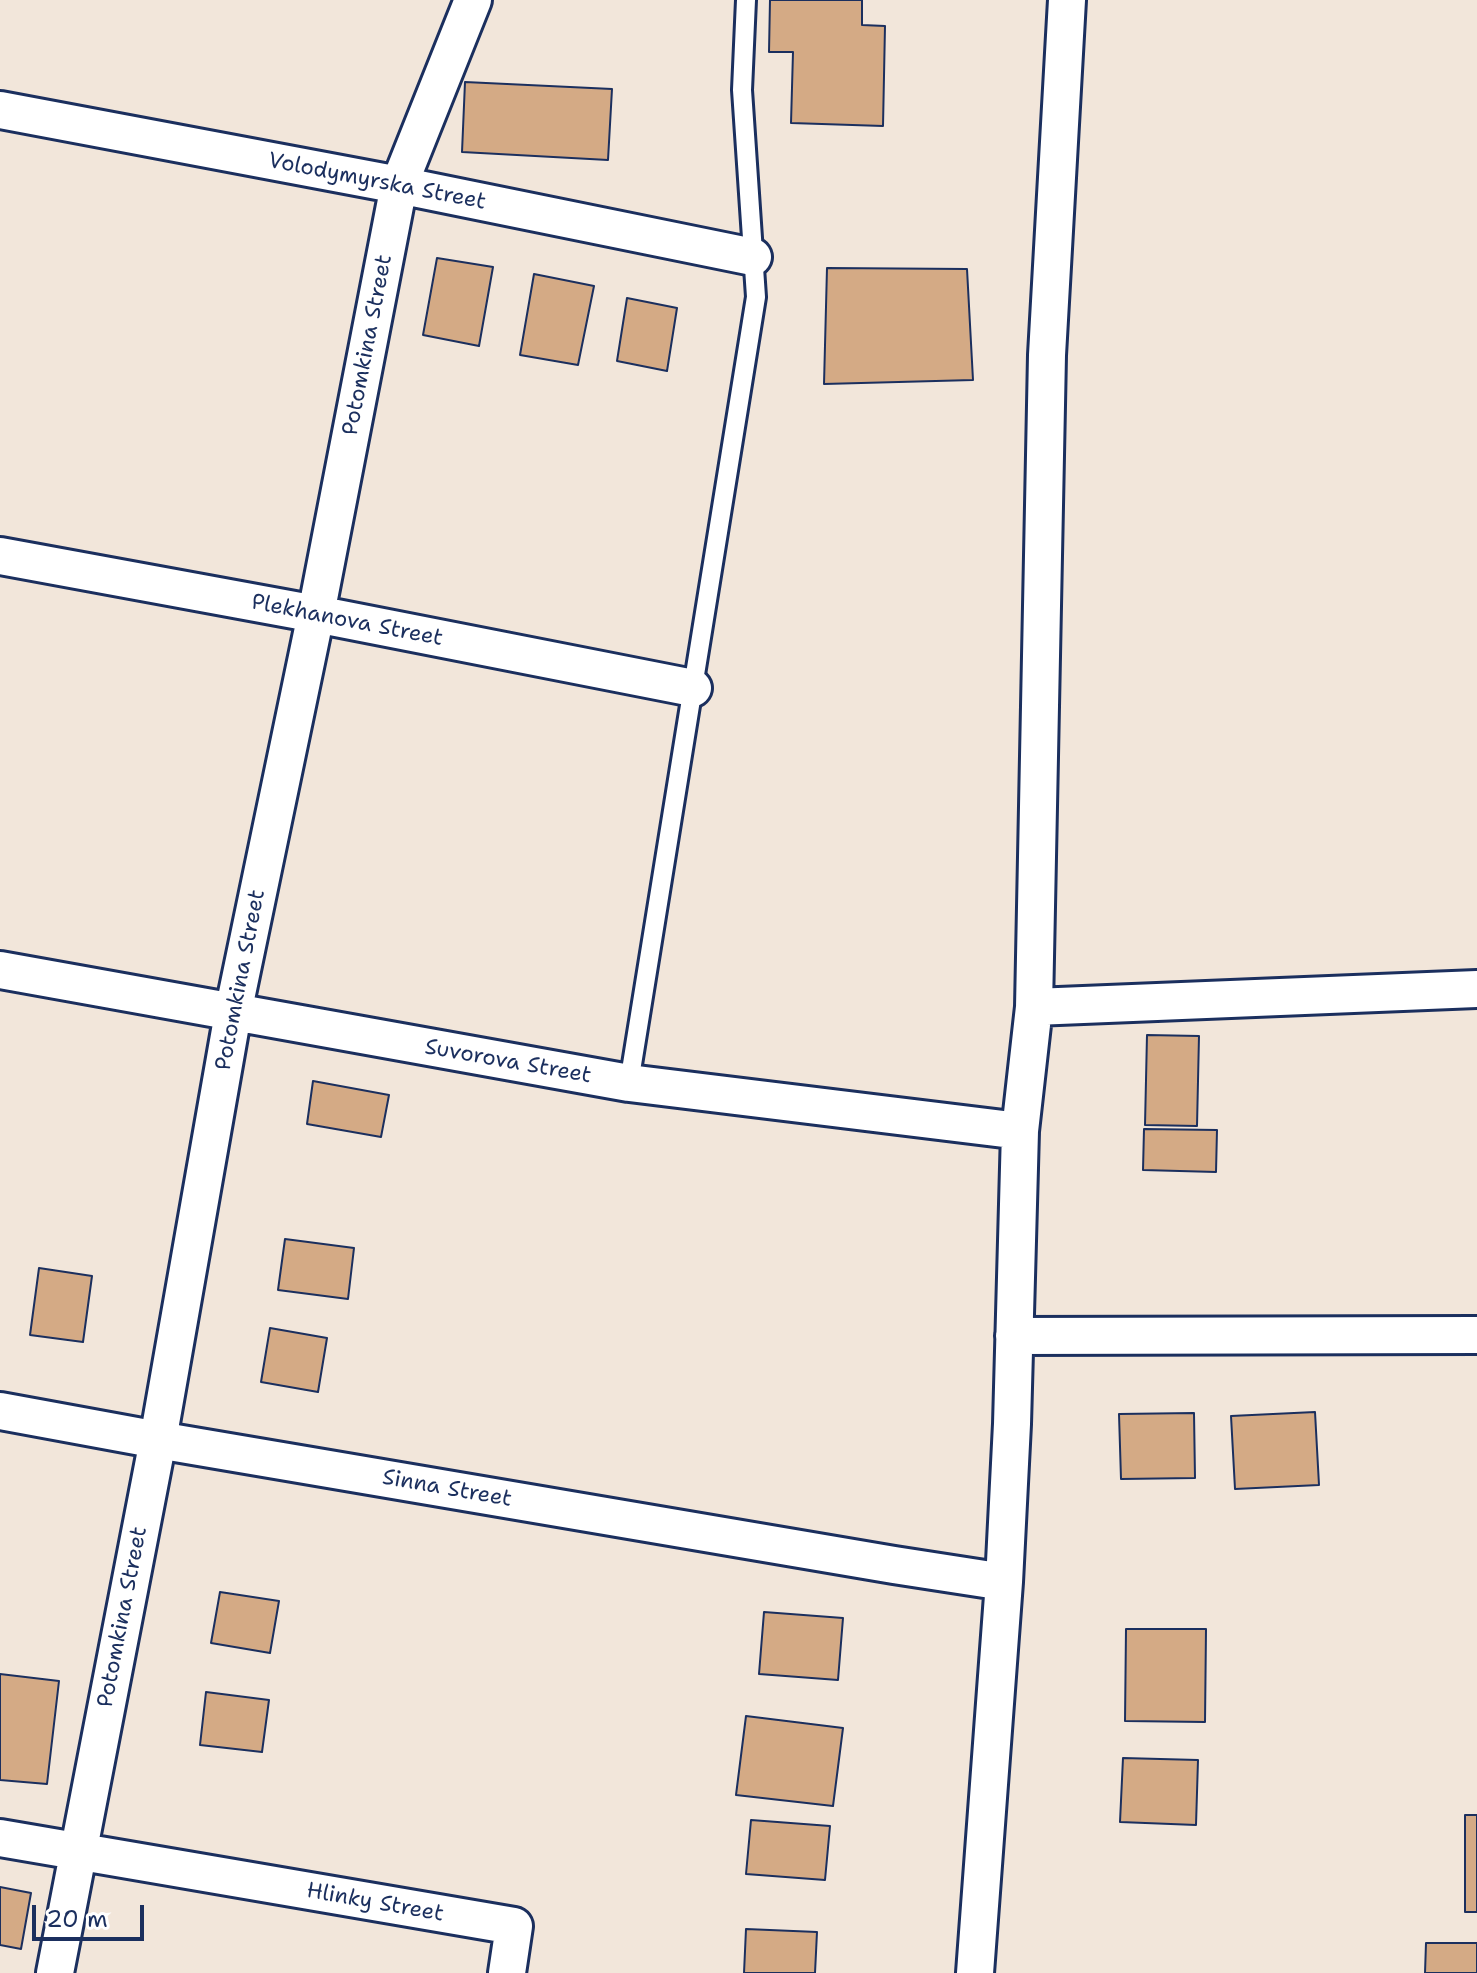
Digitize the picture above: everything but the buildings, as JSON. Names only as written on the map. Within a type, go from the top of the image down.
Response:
[{"type":"street","name":"Potomkina Street","points":[[55,1973],[158,1440],[233,1013],[316,614],[399,185],[473,0]]},
{"type":"street","points":[[975,1973],[1004,1582],[1020,1131],[1034,1007],[1047,355],[1067,0]]},
{"type":"street","name":"Volodymyrska Street","points":[[0,110],[399,185],[753,257]]},
{"type":"street","name":"Plekhanova Street","points":[[0,556],[693,688]]},
{"type":"street","name":"Suvorova Street","points":[[0,970],[629,1083],[1020,1131]]},
{"type":"street","points":[[1034,1007],[1477,989]]},
{"type":"street","points":[[1014,1336],[1477,1335]]},
{"type":"street","name":"Sinna Street","points":[[0,1411],[1004,1582]]},
{"type":"street","name":"Hlinky Street","points":[[0,1838],[514,1926],[507,1973]]},
{"type":"lane","points":[[629,1083],[756,297],[742,90],[746,0]]}]
